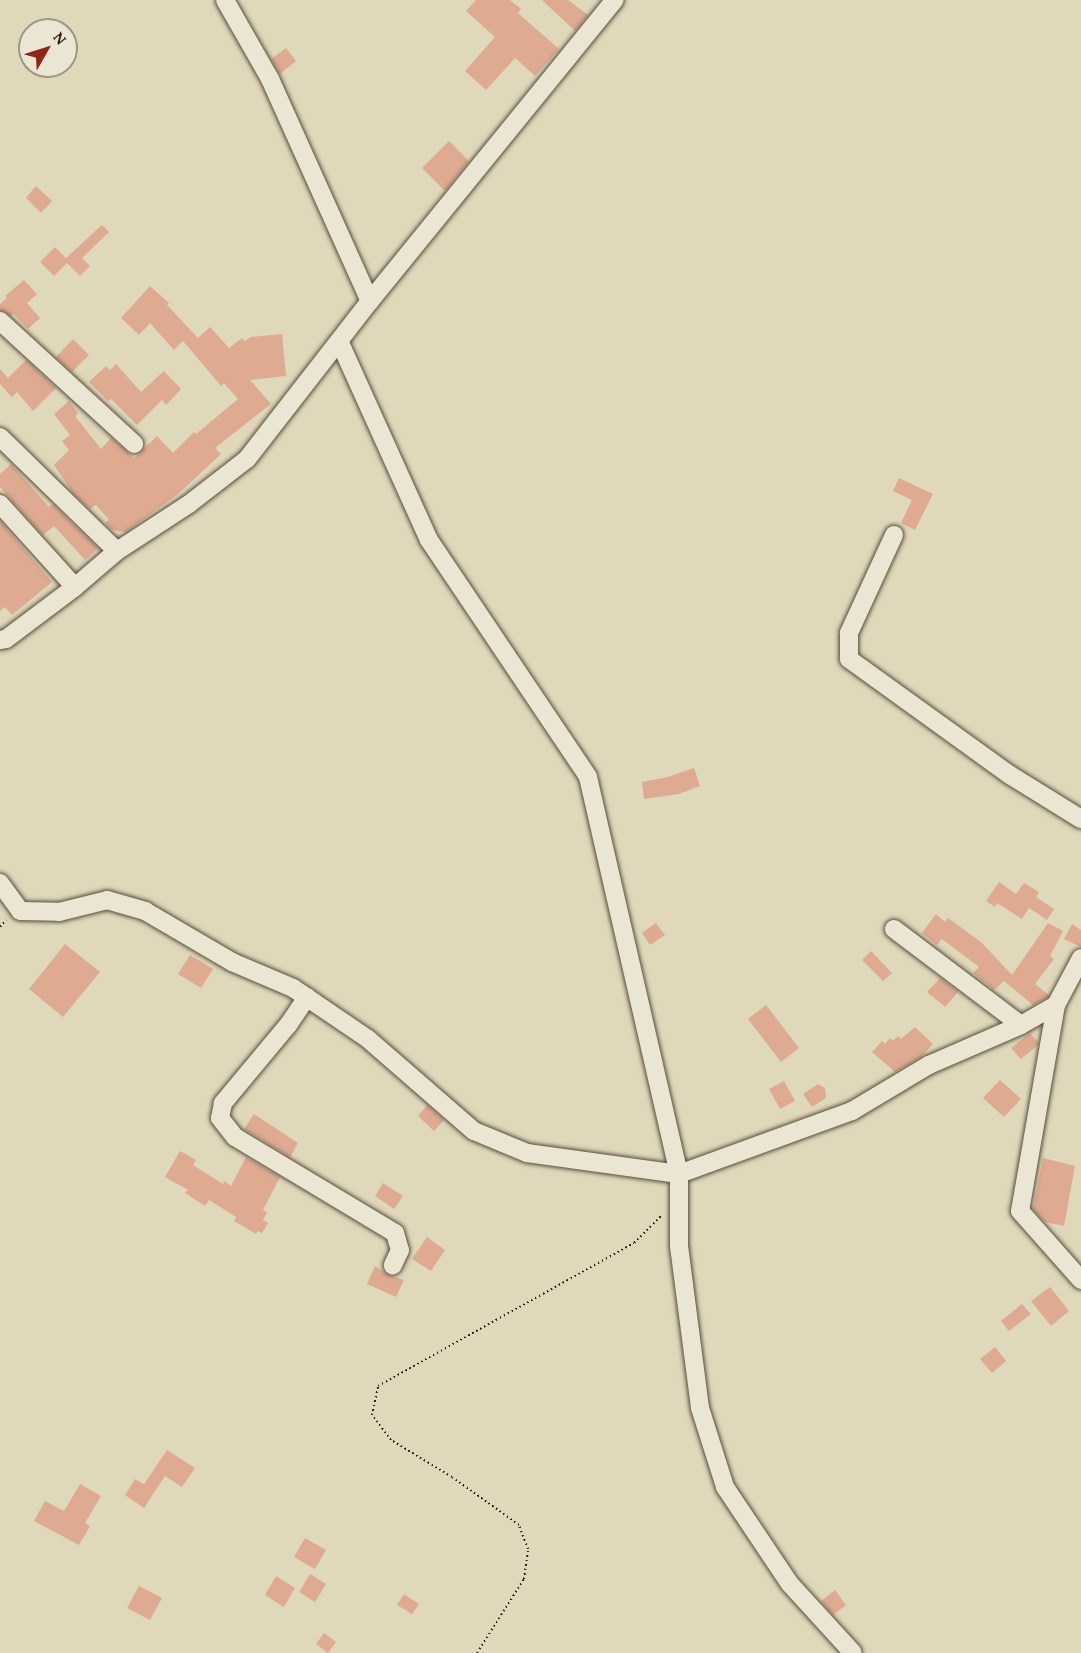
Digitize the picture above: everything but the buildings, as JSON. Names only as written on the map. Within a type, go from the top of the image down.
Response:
[{"type":"street","points":[[225,0],[270,79],[370,301]]},
{"type":"street","points":[[0,640],[6,639],[75,587],[117,551],[189,504],[247,459],[340,343],[370,301],[615,0]]},
{"type":"street","points":[[0,321],[134,444]]},
{"type":"street","points":[[340,343],[429,540],[588,777],[679,1174],[679,1246],[700,1408],[725,1487],[790,1584],[853,1653]]},
{"type":"street","points":[[0,437],[117,551]]},
{"type":"street","points":[[0,504],[75,587]]},
{"type":"street","points":[[894,535],[849,633],[849,659],[1010,775],[1081,819]]},
{"type":"street","points":[[0,883],[20,911],[59,912],[107,900],[145,911],[231,962],[293,988],[368,1039],[474,1131],[527,1153],[679,1174],[852,1111],[929,1065],[1021,1025],[1056,1005]]},
{"type":"street","points":[[894,929],[1021,1025]]},
{"type":"street","points":[[1081,958],[1056,1005],[1020,1210],[1081,1280]]},
{"type":"street","points":[[307,997],[288,1025],[223,1103],[220,1118],[235,1137],[395,1233],[400,1250],[393,1265]]},
{"type":"path","points":[[477,1653],[524,1579],[528,1549],[519,1525],[452,1477],[391,1440],[372,1414],[378,1386],[634,1244],[679,1198]]}]
